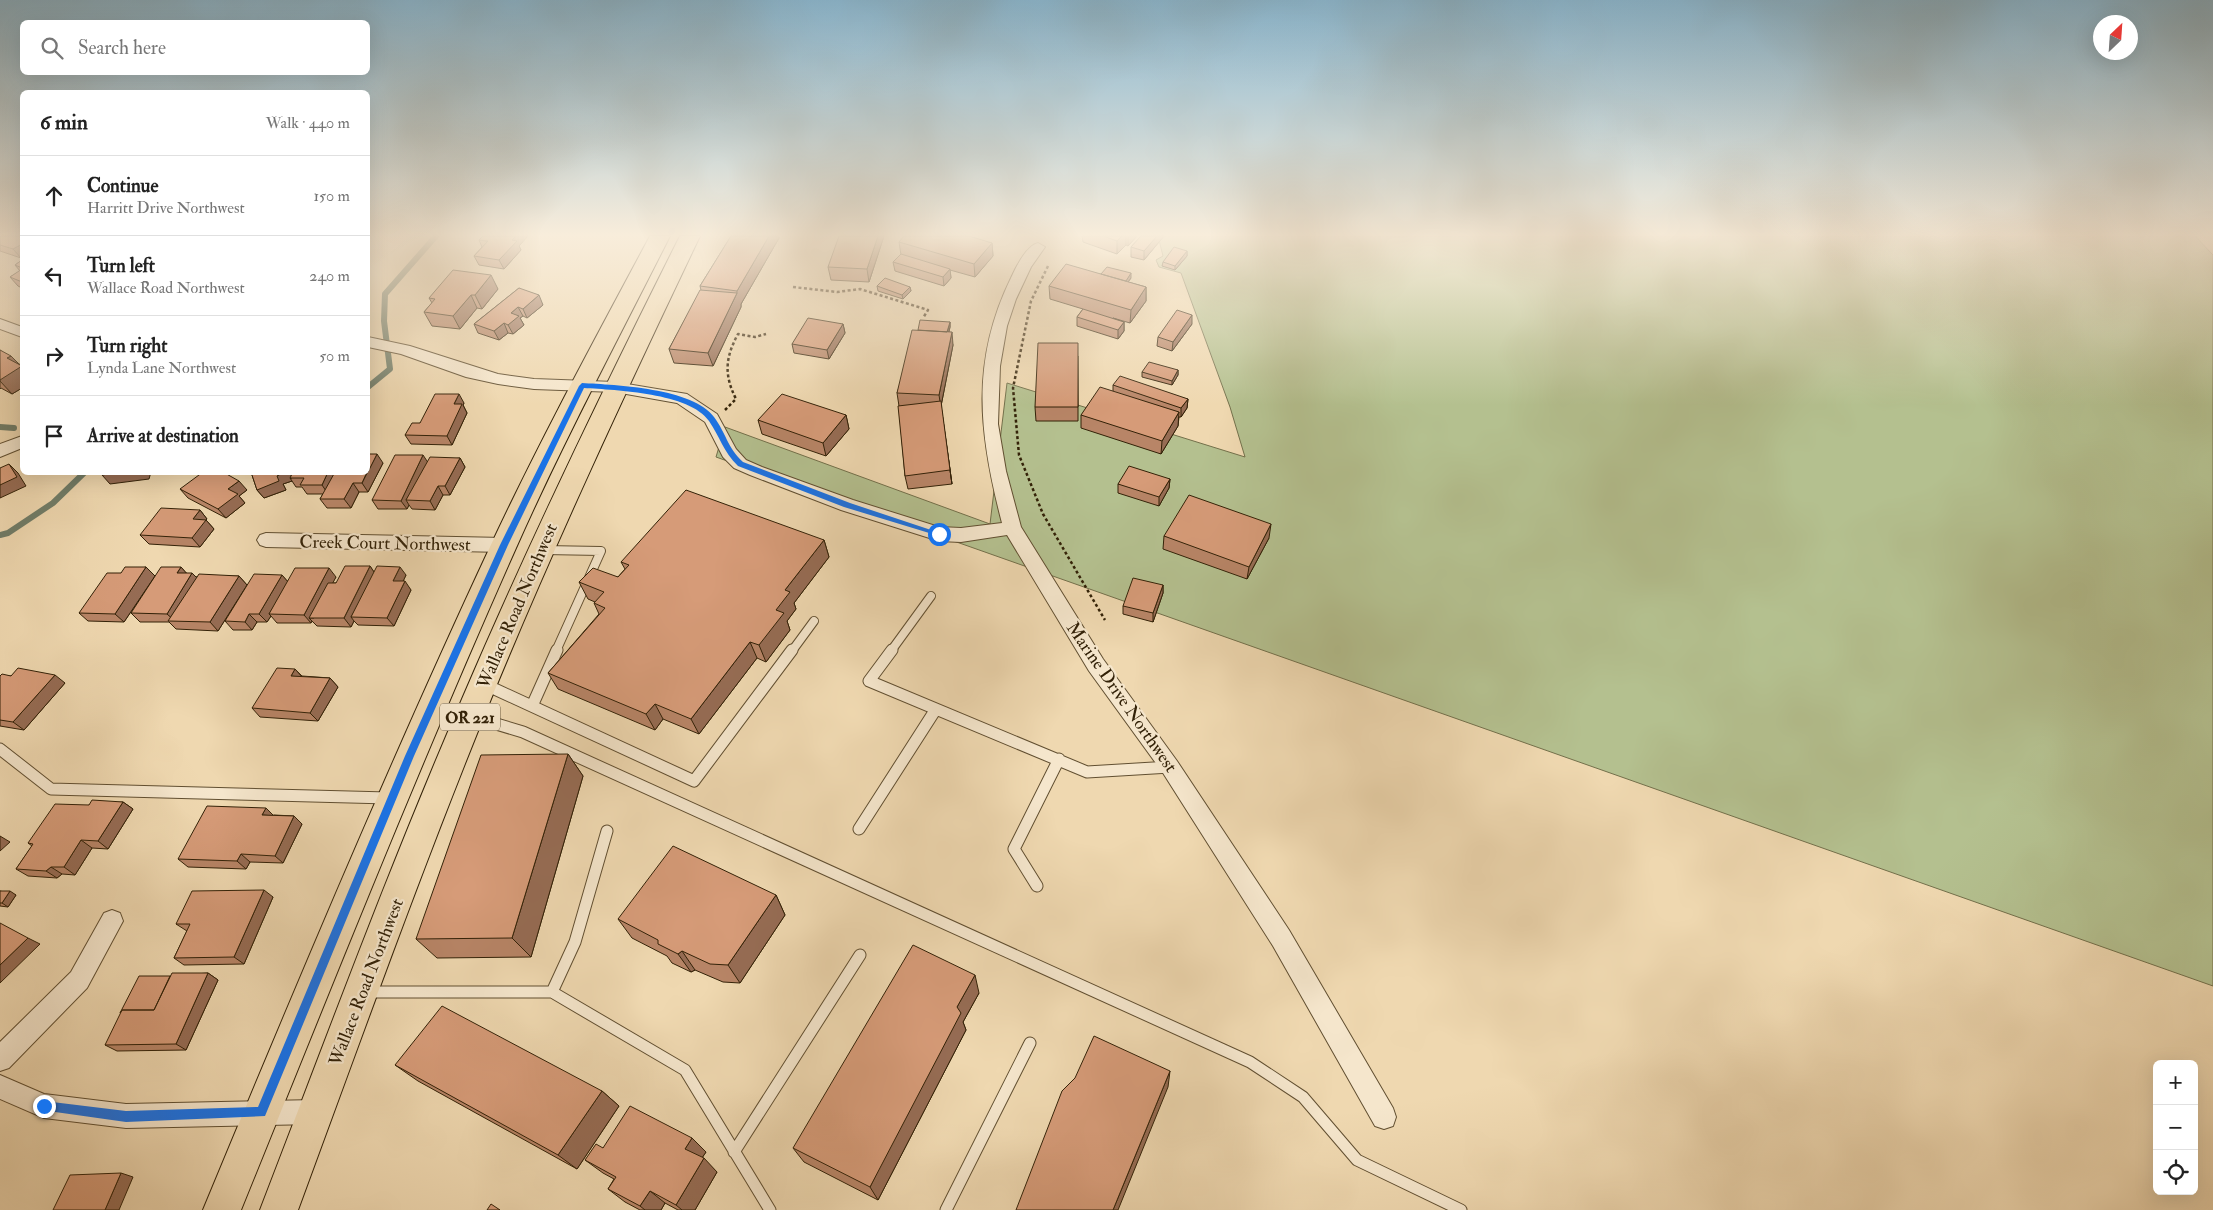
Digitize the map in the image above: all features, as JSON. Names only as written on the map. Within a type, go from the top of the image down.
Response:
[{"type":"main road","name":"Wallace Road Northwest","points":[[222,1210],[392,799],[504,545],[582,386],[631,292]]},
{"type":"main road","name":"Wallace Road Northwest","points":[[279,1210],[470,716],[540,550],[615,387],[662,292]]},
{"type":"street","name":"Marine Drive Northwest","points":[[1011,292],[999,326],[992,366],[990,424],[997,471],[1012,528],[1096,665],[1170,767],[1281,938],[1384,1117]]},
{"type":"street","points":[[0,324],[20,331]]},
{"type":"street","points":[[370,342],[404,350],[472,373],[498,379],[534,384],[615,387],[681,398],[711,418],[728,453],[740,464],[793,485],[900,523],[939,534],[976,534],[1012,528]]},
{"type":"street","name":"Creek Court Northwest","points":[[266,540],[504,545]]},
{"type":"street","points":[[0,1059],[79,980],[112,921]]},
{"type":"street","points":[[0,1087],[44,1106],[126,1116],[316,1112]]},
{"type":"lane","points":[[532,706],[601,551],[540,550]]},
{"type":"lane","points":[[930,596],[869,681],[1087,772],[1170,767]]},
{"type":"lane","points":[[484,684],[694,780],[814,621]]},
{"type":"lane","points":[[859,829],[936,709]]},
{"type":"lane","points":[[470,716],[523,732],[1250,1062],[1303,1097],[1357,1160],[1424,1194],[1461,1210]]},
{"type":"lane","points":[[0,749],[51,789],[392,799]]},
{"type":"lane","points":[[1036,886],[1014,849],[1059,759]]},
{"type":"lane","points":[[552,992],[575,942],[606,831]]},
{"type":"lane","points":[[734,1152],[860,955]]},
{"type":"lane","points":[[363,992],[552,992],[685,1070],[770,1210]]},
{"type":"lane","points":[[946,1210],[1030,1043]]},
{"type":"path","points":[[871,292],[928,310],[923,318]]},
{"type":"path","points":[[1035,292],[1031,301],[1013,388],[1019,455],[1043,514],[1105,620]]},
{"type":"path","points":[[711,418],[731,407],[736,399],[726,381],[727,352],[738,334],[755,336],[766,334]]},
{"type":"green space","points":[[1188,292],[2213,292],[2213,986],[716,457],[725,427],[990,524],[1007,383],[1245,457],[1230,407]]},
{"type":"building","points":[[434,292],[477,292],[475,295],[471,295],[453,316],[424,312],[435,299],[429,298]]},
{"type":"building","points":[[513,292],[532,292],[539,295],[523,309],[518,307],[511,313],[519,316],[508,325],[504,323],[494,331],[474,324]]},
{"type":"building","points":[[699,292],[737,293],[708,353],[669,349]]},
{"type":"building","points":[[1071,292],[1142,292],[1131,310]]},
{"type":"building","points":[[1083,309],[1124,322],[1118,330],[1077,317]]},
{"type":"building","points":[[1177,310],[1192,315],[1173,342],[1158,337]]},
{"type":"building","points":[[808,318],[843,324],[827,350],[792,344]]},
{"type":"building","points":[[920,320],[950,322],[947,332],[918,330]]},
{"type":"building","points":[[912,330],[952,332],[939,395],[897,393]]},
{"type":"building","points":[[1038,343],[1078,343],[1078,407],[1035,407]]},
{"type":"building","points":[[0,350],[11,356],[7,358],[20,365],[20,367],[0,380]]},
{"type":"building","points":[[1149,362],[1178,370],[1172,381],[1142,372]]},
{"type":"building","points":[[1120,376],[1188,399],[1181,408],[1113,385]]},
{"type":"building","points":[[1100,387],[1179,412],[1162,441],[1081,415]]},
{"type":"building","points":[[435,394],[459,394],[454,404],[462,404],[447,436],[405,435],[412,423],[420,423]]},
{"type":"building","points":[[782,394],[846,415],[823,443],[758,420]]},
{"type":"building","points":[[941,401],[950,470],[905,476],[898,406]]},
{"type":"building","points":[[370,454],[377,454],[370,468]]},
{"type":"building","points":[[395,455],[423,455],[401,501],[372,500]]},
{"type":"building","points":[[430,457],[460,458],[445,486],[438,486],[430,501],[406,500]]},
{"type":"building","points":[[9,464],[17,477],[0,485],[0,468]]},
{"type":"building","points":[[1129,466],[1170,479],[1159,497],[1118,484]]},
{"type":"building","points":[[199,475],[228,475],[239,481],[228,489],[238,494],[218,509],[180,489]]},
{"type":"building","points":[[252,475],[279,475],[277,476],[279,481],[257,490]]},
{"type":"building","points":[[292,475],[327,475],[322,485],[300,485],[304,478],[290,478]]},
{"type":"building","points":[[333,475],[366,475],[362,483],[353,483],[344,499],[320,499]]},
{"type":"building","points":[[686,490],[824,540],[785,590],[790,592],[776,610],[784,613],[759,645],[750,642],[691,719],[655,704],[646,714],[548,673],[605,608],[594,603],[604,592],[579,582],[593,568],[618,577],[629,565],[621,562]]},
{"type":"building","points":[[1189,495],[1271,524],[1249,567],[1164,536]]},
{"type":"building","points":[[161,508],[200,510],[193,519],[206,520],[192,538],[140,535]]},
{"type":"building","points":[[345,566],[370,566],[344,618],[309,618],[328,583],[336,583]]},
{"type":"building","points":[[377,566],[400,567],[393,581],[405,581],[387,618],[351,617]]},
{"type":"building","points":[[125,567],[146,567],[115,614],[79,613],[107,573],[121,573]]},
{"type":"building","points":[[161,567],[181,567],[177,573],[192,573],[167,614],[131,613]]},
{"type":"building","points":[[295,568],[329,568],[304,615],[269,614]]},
{"type":"building","points":[[199,574],[239,576],[210,622],[168,621]]},
{"type":"building","points":[[254,574],[282,575],[259,614],[249,614],[245,622],[225,621]]},
{"type":"building","points":[[1133,578],[1163,585],[1153,613],[1123,606]]},
{"type":"building","points":[[18,668],[55,675],[13,722],[0,720],[0,676],[2,674],[11,676]]},
{"type":"building","points":[[277,668],[295,669],[291,676],[330,678],[310,713],[252,708]]},
{"type":"building","points":[[568,754],[512,938],[416,939],[481,755]]},
{"type":"building","points":[[92,800],[123,802],[98,841],[81,840],[64,867],[51,867],[46,871],[16,869],[33,844],[28,843],[55,804],[89,805]]},
{"type":"building","points":[[207,806],[266,808],[262,815],[294,816],[275,856],[241,854],[237,861],[178,859]]},
{"type":"building","points":[[673,846],[776,895],[728,965],[710,964],[682,951],[678,954],[658,944],[658,940],[618,919]]},
{"type":"building","points":[[264,890],[234,957],[174,958],[190,924],[176,924],[192,891]]},
{"type":"building","points":[[0,891],[10,891],[2,903],[0,903]]},
{"type":"building","points":[[0,923],[28,938],[0,965]]},
{"type":"building","points":[[913,945],[975,975],[957,1007],[961,1013],[870,1187],[793,1148]]},
{"type":"building","points":[[172,973],[208,973],[176,1044],[105,1045],[122,1010],[154,1010]]},
{"type":"building","points":[[139,976],[170,976],[154,1010],[122,1010],[120,1013]]},
{"type":"building","points":[[442,1006],[602,1091],[558,1155],[395,1065]]},
{"type":"building","points":[[1094,1036],[1170,1071],[1113,1210],[1016,1210],[1062,1091],[1075,1078]]},
{"type":"building","points":[[630,1106],[692,1138],[685,1149],[704,1158],[676,1205],[650,1191],[640,1206],[608,1189],[616,1177],[585,1160],[596,1144],[603,1148]]},
{"type":"building","points":[[121,1173],[105,1210],[53,1210],[70,1175]]},
{"type":"building","points":[[491,1204],[500,1210],[487,1210]]},
{"type":"waterway","points":[[370,385],[390,369],[384,321],[386,292]]},
{"type":"waterway","points":[[0,427],[14,428]]},
{"type":"waterway","points":[[0,535],[8,533],[53,503],[82,475]]},
{"type":"route","points":[[44,1106],[126,1116],[261,1112],[410,756],[504,545],[582,386],[615,387],[681,398],[695,405],[711,418],[728,453],[740,464],[847,505],[939,534]]}]
